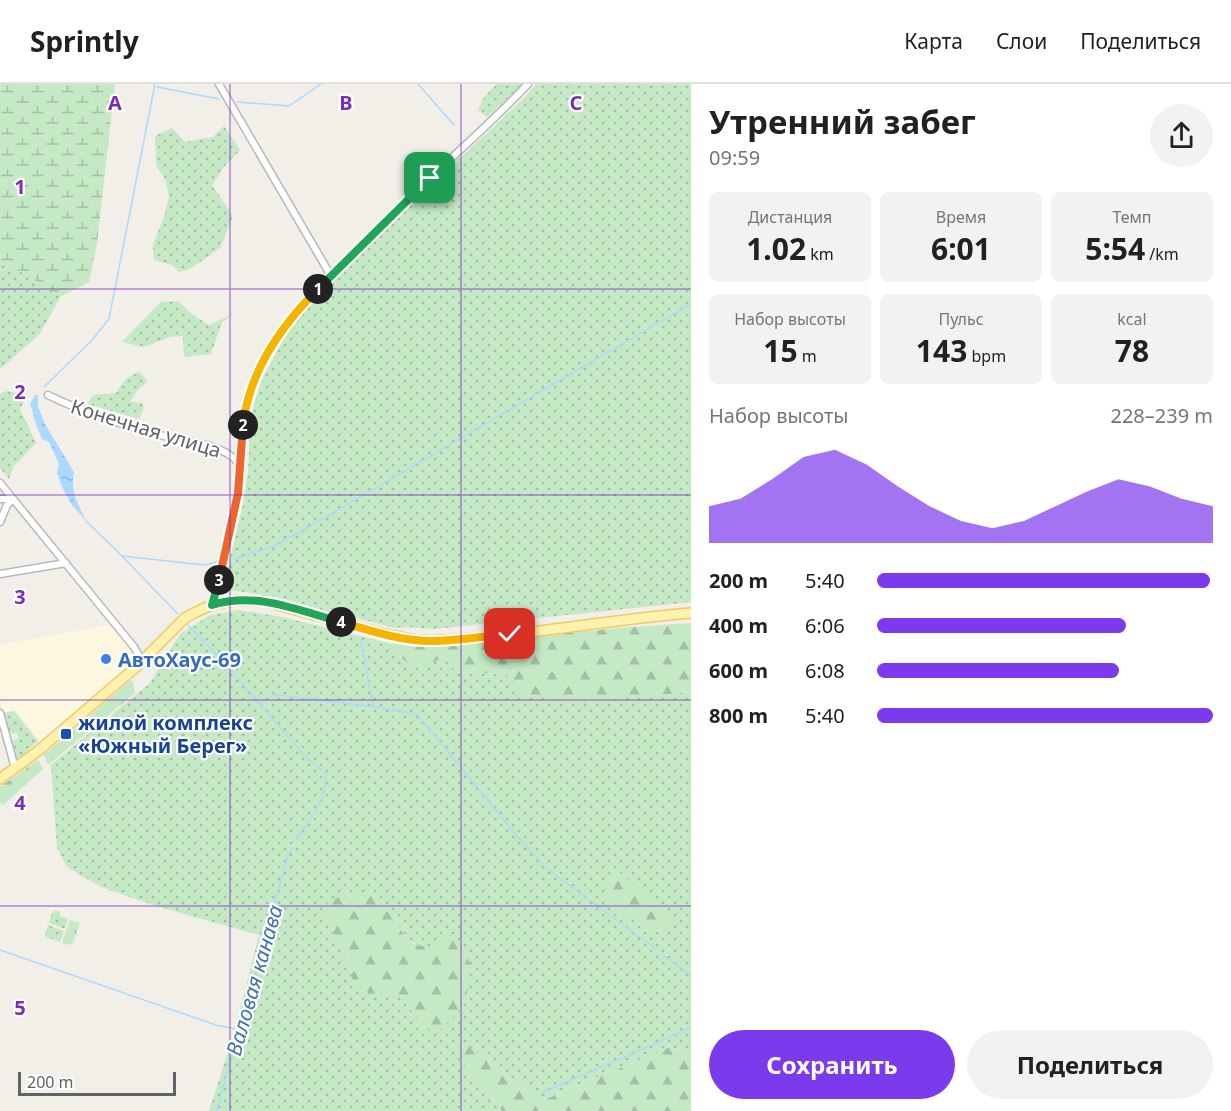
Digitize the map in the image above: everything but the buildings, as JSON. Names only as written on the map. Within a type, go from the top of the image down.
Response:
[{"type":"main road","points":[[0,779],[63,730],[142,661],[181,621],[212,605],[237,600],[263,601],[384,634],[432,641],[691,613]]},
{"type":"street","points":[[219,84],[330,276]]},
{"type":"street","points":[[212,605],[238,493],[244,414],[262,364],[285,326],[330,276],[528,84]]},
{"type":"street","name":"Конечная улица","points":[[48,395],[103,418],[209,446],[231,456],[241,466]]},
{"type":"street","points":[[0,483],[134,647],[142,661]]},
{"type":"street","points":[[0,499],[13,499]]},
{"type":"street","points":[[0,522],[7,505],[13,499]]},
{"type":"street","points":[[0,574],[66,563]]},
{"type":"street","points":[[0,713],[15,768]]},
{"type":"shaded area","points":[[113,624],[138,658],[40,741],[15,710],[2,712],[0,645]]},
{"type":"green space","points":[[0,84],[115,84],[97,244],[89,282],[61,296],[18,270],[0,263]]},
{"type":"green space","points":[[497,84],[523,84],[487,117],[478,110],[484,97]]},
{"type":"green space","points":[[536,84],[691,84],[691,602],[434,629],[394,628],[350,616],[340,610],[336,614],[277,597],[230,590],[225,587],[224,581],[242,509],[248,472],[251,417],[264,375],[286,335],[307,308],[408,206],[525,97]]},
{"type":"green space","points":[[224,126],[240,150],[224,167],[212,185],[233,216],[220,248],[190,269],[179,272],[172,265],[154,260],[153,245],[169,196],[165,179],[156,165],[155,136],[172,128],[185,142],[213,137]]},
{"type":"green space","points":[[0,263],[18,270],[61,296],[39,335],[0,369]]},
{"type":"green space","points":[[178,301],[193,315],[209,325],[233,314],[222,322],[211,354],[184,357],[183,336],[170,337],[144,347],[122,342],[161,302]]},
{"type":"green space","points":[[139,372],[148,381],[137,391],[130,402],[142,403],[144,408],[139,419],[88,404],[93,395],[116,393],[125,380]]},
{"type":"green space","points":[[6,391],[20,393],[25,400],[20,409],[36,443],[14,466],[9,479],[0,468],[0,394]]},
{"type":"green space","points":[[238,610],[282,617],[389,643],[403,659],[452,656],[454,672],[506,674],[584,702],[691,692],[691,1047],[687,1049],[668,1048],[542,1100],[523,1083],[510,1080],[466,1043],[457,1048],[456,1054],[502,1111],[209,1111],[234,1033],[259,935],[159,907],[101,887],[67,867],[57,848],[51,765],[150,683],[180,634],[210,615]],"holes":[[[653,902],[670,915],[671,924],[656,932],[645,930],[628,915]],[[325,915],[398,925],[406,937],[415,943],[438,951],[425,1027],[399,995],[371,994],[341,948]]]},
{"type":"green space","points":[[691,623],[691,692],[584,702],[526,696],[506,674],[454,672],[451,656],[414,668],[389,643],[416,647]]},
{"type":"green space","points":[[131,680],[135,693],[48,765],[44,755]]},
{"type":"green space","points":[[14,711],[38,741],[20,758],[15,758],[10,742],[19,738],[17,733],[12,734],[7,729],[3,713]]},
{"type":"green space","points":[[38,760],[43,769],[3,805],[0,802],[0,787]]},
{"type":"green space","points":[[615,871],[621,873],[664,909],[670,915],[671,924],[656,932],[645,930],[605,898]]},
{"type":"green space","points":[[366,892],[384,907],[404,935],[414,944],[438,950],[442,935],[453,934],[464,947],[471,967],[468,989],[462,1008],[438,1033],[425,1027],[399,995],[371,994],[354,983],[325,915],[328,900]]},
{"type":"green space","points":[[55,910],[60,912],[60,916],[68,919],[65,929],[49,923]]},
{"type":"green space","points":[[70,920],[80,923],[73,943],[69,945],[62,943]]},
{"type":"green space","points":[[48,925],[64,931],[60,942],[46,937]]},
{"type":"green space","points":[[466,1043],[510,1080],[523,1083],[543,1100],[668,1048],[687,1049],[691,1047],[691,1111],[502,1111],[456,1054],[457,1048]]},
{"type":"water","points":[[35,395],[38,395],[38,406],[45,424],[74,472],[74,492],[86,521],[72,505],[62,487],[57,473],[59,464],[49,442],[43,440],[39,432],[30,404]]},
{"type":"waterway","points":[[44,387],[92,340],[109,319],[155,84]]},
{"type":"waterway","points":[[237,102],[289,106],[321,84]]},
{"type":"waterway","points":[[418,84],[454,125]]},
{"type":"waterway","points":[[157,87],[219,99]]},
{"type":"waterway","points":[[235,559],[274,546],[305,529],[691,304]]},
{"type":"waterway","points":[[86,521],[178,614]]},
{"type":"waterway","points":[[122,556],[204,565],[216,562]]},
{"type":"waterway","points":[[188,625],[306,757],[326,774],[320,801],[296,839]]},
{"type":"waterway","points":[[361,641],[373,705]]},
{"type":"waterway","points":[[271,694],[417,714],[546,868],[656,949]]},
{"type":"waterway","name":"Валовая канава","points":[[217,1111],[287,858],[292,848]]},
{"type":"waterway","points":[[0,950],[216,1025],[240,1030]]},
{"type":"waterway","points":[[663,955],[691,976]]},
{"type":"waterway","points":[[541,1093],[691,1027]]},
{"type":"place","name":"АвтоХаус-69","points":[[106,659]]},
{"type":"place","name":"жилой комплекс «Южный Берег»","points":[[66,734]]},
{"type":"route","points":[[430,178],[306,300],[285,326],[262,364],[253,383],[244,414],[240,482],[212,605],[237,600],[275,603],[384,634],[416,640],[448,640],[510,634]]}]
